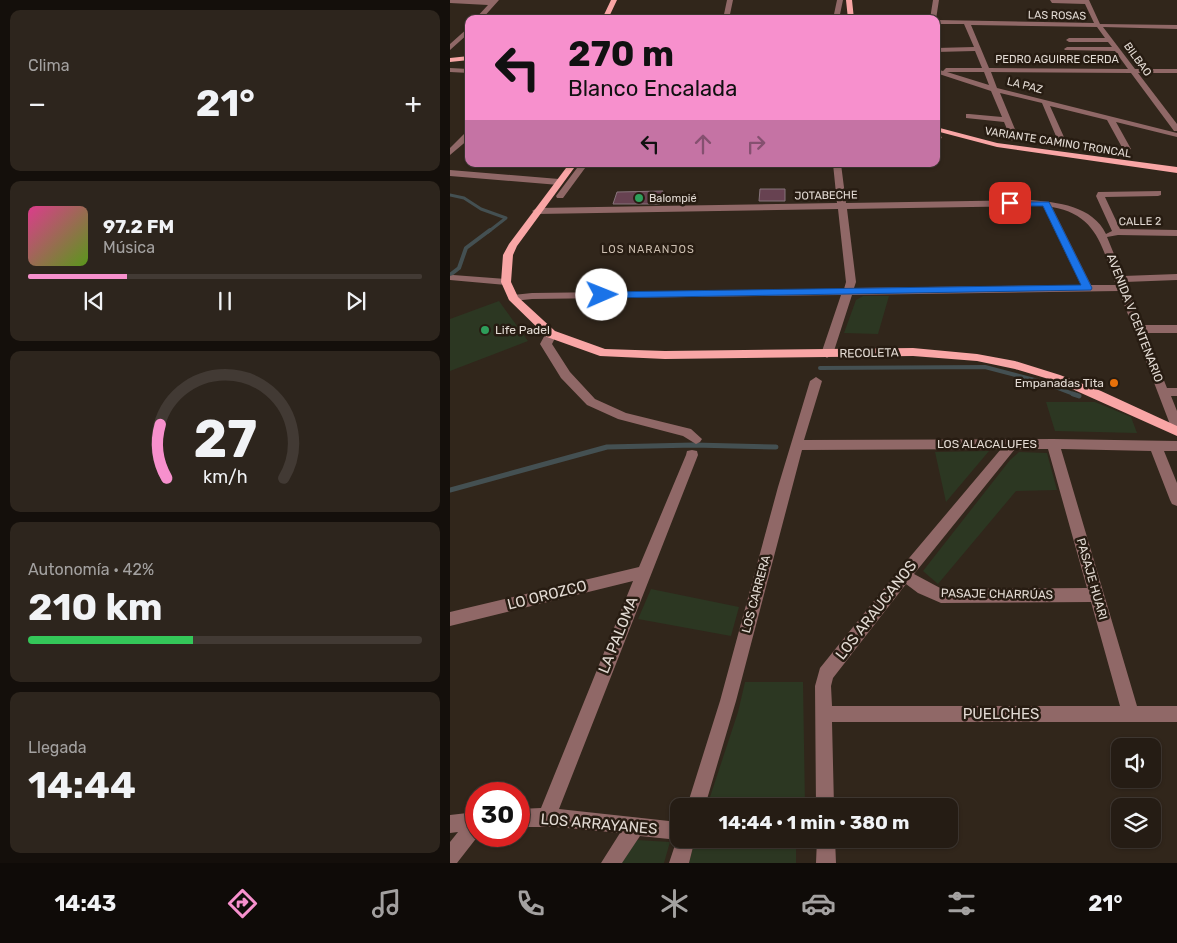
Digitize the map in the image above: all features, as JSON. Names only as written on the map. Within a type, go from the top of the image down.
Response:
[{"type":"main road","points":[[606,15],[614,0]]},
{"type":"main road","points":[[849,0],[850,15]]},
{"type":"main road","points":[[450,61],[465,60]]},
{"type":"main road","name":"VARIANTE CAMINO TRONCAL","points":[[940,136],[1177,170]]},
{"type":"main road","points":[[506,282],[510,250],[571,167]]},
{"type":"main road","name":"RECOLETA","points":[[506,282],[514,298],[530,317],[551,334],[604,353],[665,355],[949,354],[1016,365],[1054,377],[1177,431]]},
{"type":"street","points":[[727,15],[730,0]]},
{"type":"street","points":[[837,15],[840,0]]},
{"type":"street","points":[[934,15],[936,0]]},
{"type":"street","points":[[450,1],[495,1]]},
{"type":"street","points":[[482,15],[495,1]]},
{"type":"street","points":[[1052,1],[1087,1]]},
{"type":"street","name":"BILBAO","points":[[1087,1],[1099,26],[1177,129]]},
{"type":"street","name":"LAS ROSAS","points":[[940,22],[1177,27]]},
{"type":"street","points":[[966,23],[1015,139]]},
{"type":"street","points":[[450,48],[465,33]]},
{"type":"street","points":[[1069,40],[1110,40]]},
{"type":"street","points":[[940,50],[977,49]]},
{"type":"street","points":[[1066,49],[1116,49]]},
{"type":"street","points":[[450,70],[465,71]]},
{"type":"street","name":"PEDRO AGUIRRE CERDA","points":[[940,71],[1177,71]]},
{"type":"street","name":"LA PAZ","points":[[940,72],[994,89],[1177,135]]},
{"type":"street","points":[[1045,102],[1064,146]]},
{"type":"street","points":[[969,116],[1007,120]]},
{"type":"street","points":[[1110,119],[1127,149]]},
{"type":"street","points":[[450,153],[465,138]]},
{"type":"street","points":[[560,196],[582,167]]},
{"type":"street","points":[[827,354],[851,282],[837,167]]},
{"type":"street","points":[[450,173],[560,182]]},
{"type":"street","points":[[1117,232],[1100,196],[1102,194],[1158,193]]},
{"type":"street","points":[[1046,204],[1088,288]]},
{"type":"street","name":"JOTABECHE","points":[[537,211],[1046,204],[1072,209],[1086,215],[1094,222],[1103,237]]},
{"type":"street","name":"CALLE 2","points":[[1103,237],[1117,232],[1177,233]]},
{"type":"street","name":"AVENIDA V CENTENARIO","points":[[1103,237],[1177,427]]},
{"type":"street","points":[[514,298],[532,296],[783,293],[848,290],[1088,288],[1177,277]]},
{"type":"street","points":[[453,278],[506,282]]},
{"type":"street","points":[[1138,328],[1177,330]]},
{"type":"street","points":[[551,334],[546,344],[555,362],[592,403],[621,415],[686,432],[696,439]]},
{"type":"street","name":"LOS CARRERA","points":[[698,798],[816,381]]},
{"type":"street","points":[[1163,392],[1177,392]]},
{"type":"street","name":"LOS ARAUCANOS","points":[[825,798],[823,686],[826,674],[904,575],[1012,444]]},
{"type":"street","name":"LOS ALACALUFES","points":[[797,445],[1053,444],[1177,446]]},
{"type":"street","name":"PASAJE HUARI","points":[[1053,444],[1131,714]]},
{"type":"street","points":[[1155,445],[1177,500]]},
{"type":"street","name":"LA PALOMA","points":[[547,816],[692,455]]},
{"type":"street","name":"LO OROZCO","points":[[450,619],[644,572]]},
{"type":"street","name":"PASAJE CHARRÚAS","points":[[904,575],[941,596],[1096,595]]},
{"type":"street","name":"PUELCHES","points":[[824,714],[1177,714]]},
{"type":"street","name":"LOS ARRAYANES","points":[[530,817],[547,816],[670,830]]},
{"type":"street","points":[[450,824],[465,823]]},
{"type":"street","points":[[611,863],[635,827]]},
{"type":"street","points":[[450,857],[465,837]]},
{"type":"street","points":[[679,863],[683,848]]},
{"type":"street","points":[[826,848],[826,863]]},
{"type":"green space","points":[[863,296],[889,296],[878,334],[844,333],[856,300]]},
{"type":"green space","name":"Life Padel","points":[[499,301],[528,341],[450,371],[450,319]]},
{"type":"green space","points":[[1046,402],[1095,402],[1131,417],[1137,433],[1055,431]]},
{"type":"green space","points":[[989,451],[946,502],[935,452]]},
{"type":"green space","points":[[1019,452],[1047,453],[1057,490],[1016,491],[938,584],[923,571],[1010,460]]},
{"type":"green space","points":[[651,589],[739,607],[731,636],[638,619]]},
{"type":"green space","points":[[745,682],[803,682],[805,798],[710,798],[738,712]]},
{"type":"green space","points":[[637,840],[670,842],[664,863],[621,863]]},
{"type":"green space","points":[[693,848],[796,848],[796,863],[689,863]]},
{"type":"building","points":[[760,189],[785,189],[785,201],[759,201]]},
{"type":"building","name":"Balompié","points":[[663,191],[660,204],[613,204],[617,192]]},
{"type":"waterway","points":[[450,195],[464,198],[481,209],[506,218],[488,232]]},
{"type":"waterway","points":[[450,275],[459,268],[466,248],[490,230]]},
{"type":"waterway","points":[[820,368],[985,367],[1042,382],[1076,395]]},
{"type":"waterway","points":[[450,490],[607,447],[694,445],[776,447]]},
{"type":"place","name":"Balompié","points":[[639,198]]},
{"type":"place","name":"Life Padel","points":[[485,330]]},
{"type":"place","name":"Empanadas Tita","points":[[1114,383]]},
{"type":"district","name":"LOS NARANJOS","points":[[648,249]]},
{"type":"route","points":[[602,295],[1088,288],[1046,204],[1010,203]]}]
